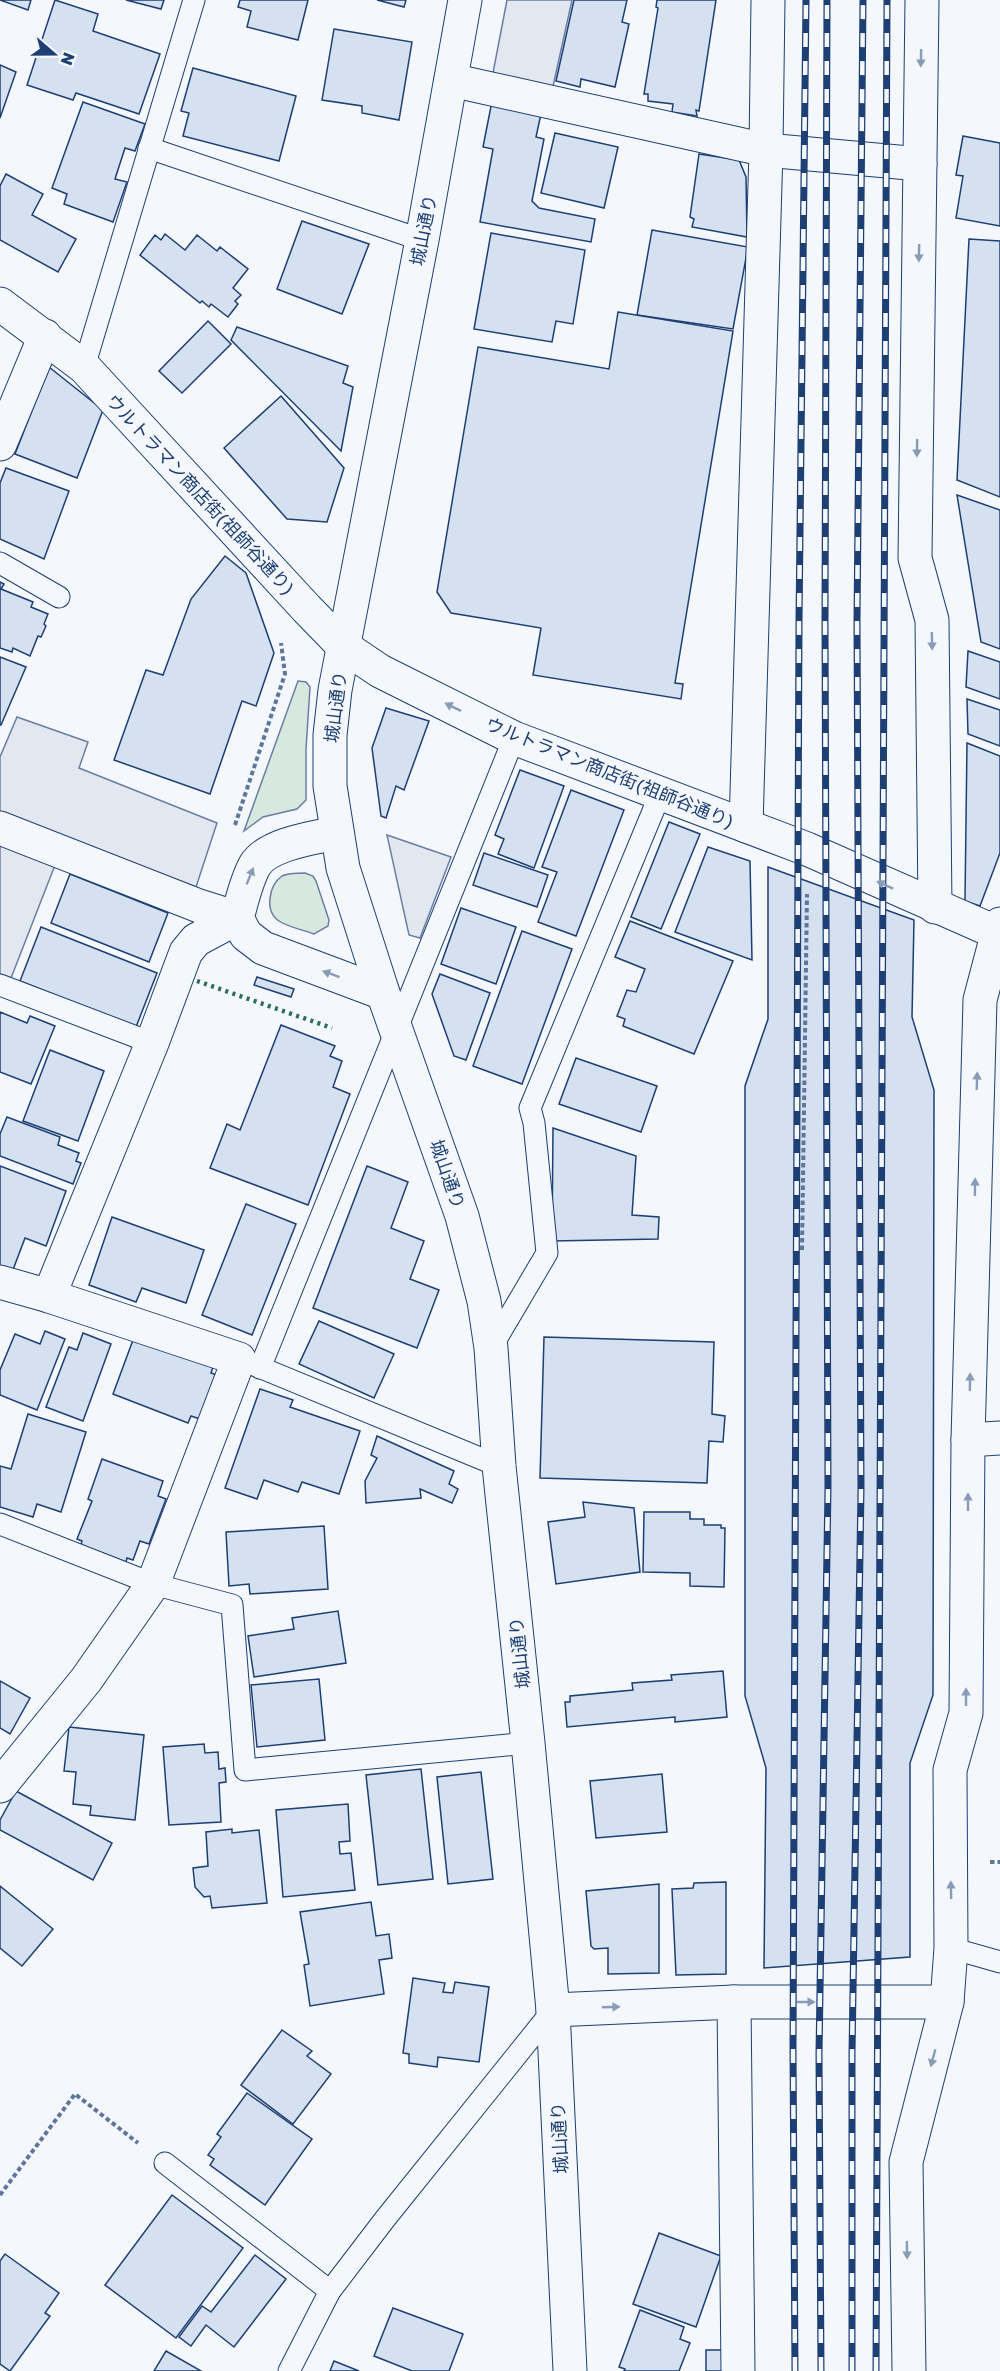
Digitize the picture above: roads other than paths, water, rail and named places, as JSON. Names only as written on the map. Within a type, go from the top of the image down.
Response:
[{"type":"street","name":"城山通り","points":[[465,0],[422,240],[343,646],[330,735],[330,786],[343,868],[383,993],[397,1027],[462,1216],[482,1292],[491,1348],[499,1466],[553,2010],[570,2371]]},
{"type":"street","points":[[746,826],[766,150],[768,0]]},
{"type":"street","points":[[922,0],[915,558],[932,620],[935,907]]},
{"type":"street","points":[[452,80],[766,150],[920,164]]},
{"type":"street","name":"ウルトラマン商店街(祖師谷通り)","points":[[0,304],[84,367],[299,601],[343,646],[380,671],[514,738],[807,849],[935,907],[999,930]]},
{"type":"street","points":[[0,444],[45,336]]},
{"type":"street","points":[[0,828],[199,906],[237,918],[246,935],[263,948],[383,993]]},
{"type":"street","points":[[48,1296],[152,1043],[186,952],[196,940],[237,918],[256,863],[271,850],[336,833]]},
{"type":"street","points":[[909,2371],[906,2163],[947,2002],[951,1948],[950,1770],[966,1713],[984,1439],[980,1000],[999,930]]},
{"type":"street","points":[[0,1282],[250,1363],[153,1584],[86,1680],[0,1786]]},
{"type":"street","points":[[553,2010],[734,2002],[947,2002]]},
{"type":"street","points":[[734,2002],[738,2371]]},
{"type":"lane","points":[[84,367],[194,0]]},
{"type":"lane","points":[[149,147],[422,240]]},
{"type":"lane","points":[[0,563],[59,597]]},
{"type":"lane","points":[[499,1466],[250,1363],[397,1027],[514,738]]},
{"type":"lane","points":[[491,1348],[546,1253],[534,1124],[530,1108],[661,792]]},
{"type":"lane","points":[[0,985],[152,1043]]},
{"type":"lane","points":[[0,1524],[153,1584],[232,1605],[245,1770],[528,1743]]},
{"type":"lane","points":[[951,1948],[1000,1962]]},
{"type":"lane","points":[[289,2371],[330,2291],[385,2218],[553,2010]]},
{"type":"lane","points":[[165,2163],[330,2291]]},
{"type":"railway","points":[[795,2371],[793,2049],[799,621],[806,0]]},
{"type":"railway","points":[[821,2371],[819,2054],[828,1488],[825,620],[827,0]]},
{"type":"railway","points":[[852,2371],[852,2054],[861,1489],[857,621],[863,0]]},
{"type":"railway","points":[[876,2371],[887,0]]}]
